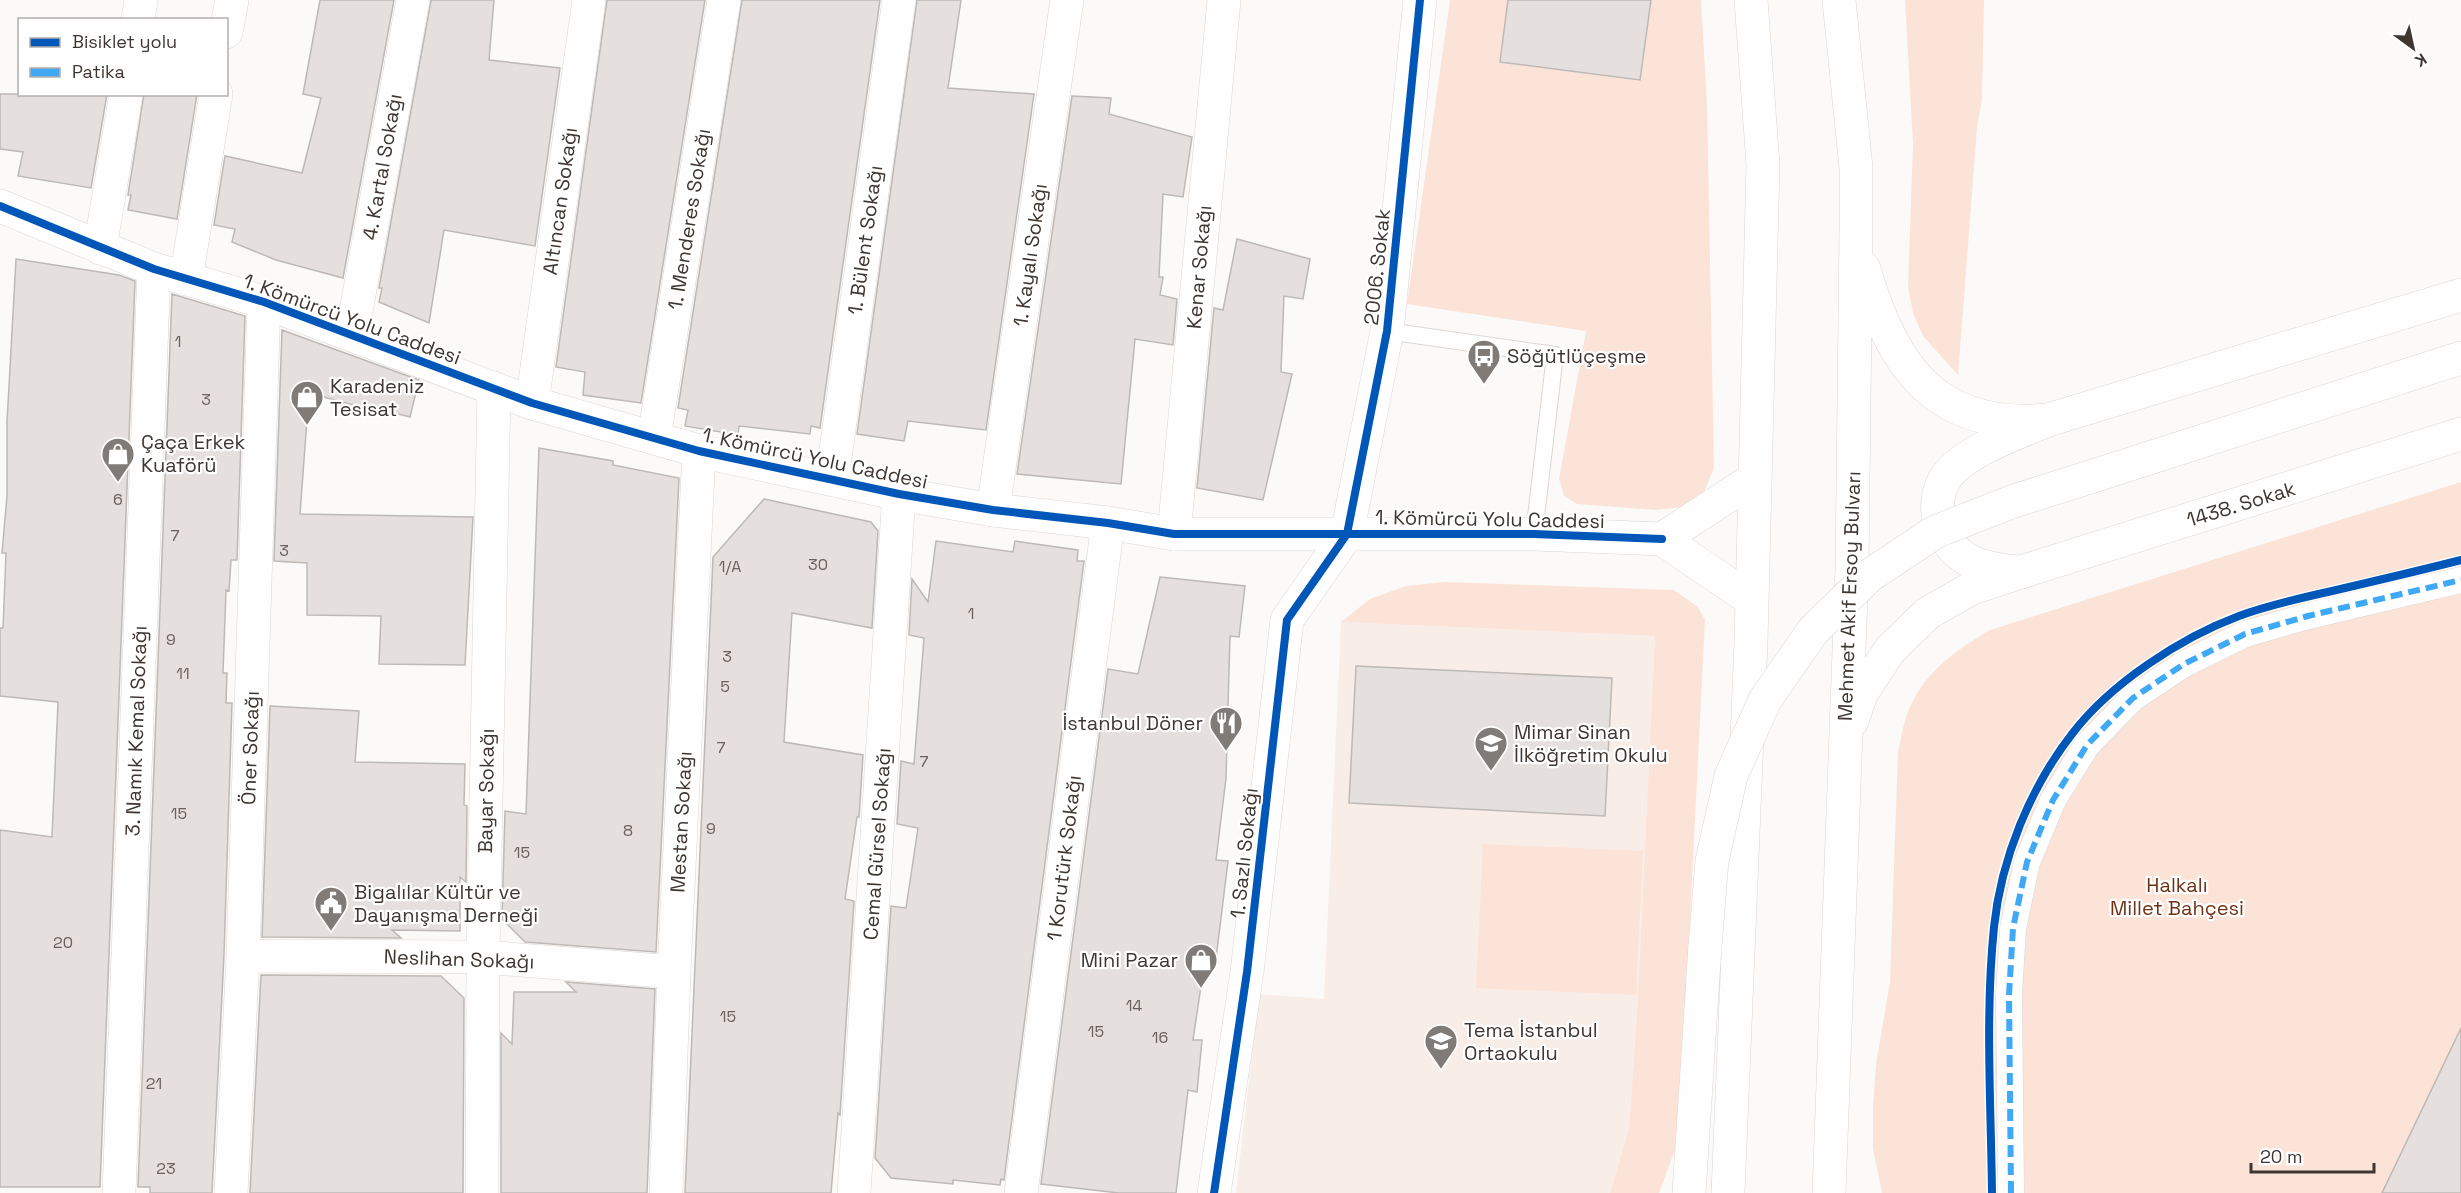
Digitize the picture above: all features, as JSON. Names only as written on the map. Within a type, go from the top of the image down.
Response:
[{"type":"street","points":[[138,18],[141,0]]},
{"type":"street","points":[[228,21],[232,0]]},
{"type":"street","name":"4. Kartal Sokağı","points":[[352,333],[413,0]]},
{"type":"street","name":"Altıncan Sokağı","points":[[532,403],[589,0]]},
{"type":"street","name":"1. Menderes Sokağı","points":[[654,438],[724,0]]},
{"type":"street","name":"1. Bülent Sokağı","points":[[832,479],[899,0]]},
{"type":"street","name":"1. Kayalı Sokağı","points":[[993,510],[1067,0]]},
{"type":"street","name":"Kenar Sokağı","points":[[1174,534],[1224,0]]},
{"type":"street","name":"2006. Sokak","points":[[1347,534],[1387,332],[1420,0]]},
{"type":"street","points":[[1728,1193],[1752,600],[1763,165],[1751,0]]},
{"type":"street","name":"Mehmet Akif Ersoy Bulvarı","points":[[1829,1193],[1852,569],[1856,231],[1856,168],[1839,0]]},
{"type":"street","points":[[100,248],[126,96]]},
{"type":"street","points":[[186,279],[216,96]]},
{"type":"street","name":"1. Kömürcü Yolu Caddesi","points":[[0,206],[154,269],[264,302],[352,333],[532,403],[699,451],[899,494],[993,510],[1108,523],[1174,534],[1534,534],[1662,540]]},
{"type":"street","points":[[1856,231],[1862,262],[1878,314],[1900,357],[1915,378],[1932,394],[1977,415],[2024,423],[2048,420]]},
{"type":"street","name":"3. Namık Kemal Sokağı","points":[[119,1193],[154,269]]},
{"type":"street","points":[[2021,572],[1993,570],[1967,560],[1948,543],[1943,533],[1938,522],[1937,499],[1947,476],[1967,459],[1989,446],[2048,420],[2461,295]]},
{"type":"street","name":"Öner Sokağı","points":[[231,1193],[243,956],[264,302]]},
{"type":"street","points":[[1689,1193],[1712,861],[1731,776],[1765,700],[1813,631],[1869,576],[1935,532],[2014,501],[2461,358]]},
{"type":"street","name":"Bayar Sokağı","points":[[482,1193],[483,957],[494,388]]},
{"type":"street","name":"1438. Sokak","points":[[1844,746],[1861,694],[1890,650],[1928,613],[1972,588],[2461,434]]},
{"type":"street","name":"Mestan Sokağı","points":[[666,1193],[674,972],[699,451]]},
{"type":"street","points":[[1752,600],[1662,540],[1755,478]]},
{"type":"street","name":"Cemal Gürsel Sokağı","points":[[854,1193],[899,494]]},
{"type":"street","name":"1 Korutürk Sokağı","points":[[1021,1193],[1108,523]]},
{"type":"street","name":"1. Sazlı Sokağı","points":[[1214,1193],[1247,972],[1287,620],[1347,534]]},
{"type":"street","points":[[2011,1193],[2009,996],[2013,928],[2027,862],[2053,800],[2087,745],[2133,698],[2184,664],[2245,634],[2461,580]]},
{"type":"street","name":"Neslihan Sokağı","points":[[243,956],[483,957],[674,972]]},
{"type":"lane","points":[[1387,332],[1555,355],[1534,534]]},
{"type":"shaded area","name":"Mimar Sinan İlköğretim Okulu","points":[[1341,622],[1655,636],[1637,1013],[1629,1128],[1610,1193],[1236,1193],[1259,994],[1324,999]]},
{"type":"green space","points":[[1450,0],[1701,0],[1707,104],[1714,468],[1704,492],[1684,507],[1655,510],[1577,504],[1564,496],[1559,479],[1586,331],[1407,304]]},
{"type":"green space","points":[[1905,0],[1984,0],[1982,99],[1977,128],[1958,375],[1923,336],[1913,313],[1908,287],[1913,144]]},
{"type":"green space","name":"Halkalı Millet Bahçesi","points":[[2461,482],[2461,1193],[1882,1193],[1873,1149],[1873,1107],[1876,1064],[1890,982],[1898,751],[1907,714],[1914,699],[1931,675],[1952,655],[1990,630]]},
{"type":"green space","points":[[1445,582],[1674,590],[1698,607],[1705,620],[1679,1139],[1659,1193],[1610,1193],[1629,1128],[1637,1013],[1655,636],[1341,622],[1370,599],[1406,586]]},
{"type":"green space","points":[[1483,844],[1643,851],[1636,995],[1476,988]]},
{"type":"building","points":[[320,0],[394,0],[343,278],[276,260],[232,242],[235,229],[214,225],[225,156],[302,173],[321,98],[303,94]]},
{"type":"building","points":[[431,0],[494,0],[489,60],[560,68],[535,246],[444,230],[429,323],[379,302],[382,288],[379,288]]},
{"type":"building","points":[[607,0],[705,0],[641,403],[583,395],[585,372],[556,367]]},
{"type":"building","points":[[742,0],[880,0],[820,428],[811,426],[810,434],[739,426],[738,435],[685,426],[688,410],[678,408]]},
{"type":"building","points":[[917,0],[961,0],[948,88],[1034,94],[986,430],[908,421],[904,441],[857,434]]},
{"type":"building","points":[[1508,0],[1651,0],[1640,80],[1500,62]]},
{"type":"building","points":[[0,94],[107,96],[91,188],[18,176],[23,152],[0,149]]},
{"type":"building","points":[[144,96],[197,96],[177,219],[128,210],[131,195],[128,195]]},
{"type":"building","points":[[1072,96],[1111,98],[1109,114],[1192,137],[1183,197],[1163,194],[1159,277],[1163,277],[1160,295],[1177,299],[1173,345],[1135,339],[1121,484],[1017,474]]},
{"type":"building","points":[[1237,239],[1310,259],[1303,299],[1284,296],[1281,372],[1292,374],[1263,500],[1197,488],[1214,308],[1223,310]]},
{"type":"building","points":[[16,259],[119,275],[135,281],[100,1187],[0,1187],[0,830],[52,837],[58,702],[0,696],[0,628],[3,628],[6,553],[2,553],[7,496],[7,422]]},
{"type":"building","points":[[172,294],[245,316],[237,560],[231,560],[229,591],[226,590],[223,673],[227,673],[226,703],[232,703],[224,955],[212,1193],[150,1193],[150,1187],[138,1187]]},
{"type":"building","points":[[282,330],[419,380],[410,417],[391,412],[390,415],[309,393],[300,514],[473,517],[465,665],[379,664],[381,616],[307,615],[307,563],[274,561]]},
{"type":"building","points":[[539,448],[613,461],[613,465],[679,478],[656,952],[525,942],[502,919],[505,811],[526,814]]},
{"type":"building","points":[[764,499],[871,522],[878,531],[872,628],[792,613],[784,742],[863,755],[859,817],[857,817],[845,899],[854,901],[840,1115],[838,1113],[831,1193],[685,1193],[713,557]]},
{"type":"building","points":[[936,541],[1013,552],[1015,541],[1078,550],[1077,561],[1084,561],[1004,1180],[1001,1179],[1000,1185],[953,1180],[953,1184],[891,1178],[875,1158],[891,906],[906,908],[918,828],[897,824],[901,761],[914,764],[924,638],[909,635],[912,579],[928,602]]},
{"type":"building","points":[[1160,577],[1245,586],[1239,637],[1230,636],[1226,778],[1216,860],[1228,861],[1215,967],[1204,966],[1193,1040],[1202,1040],[1197,1092],[1188,1090],[1176,1193],[1119,1193],[1041,1184],[1108,669],[1138,674]]},
{"type":"building","points":[[1356,666],[1612,678],[1605,816],[1349,803]]},
{"type":"building","points":[[270,706],[359,711],[355,762],[465,764],[466,882],[460,877],[460,931],[392,930],[401,938],[262,937]]},
{"type":"building","points":[[261,975],[441,976],[464,998],[463,1193],[250,1193]]},
{"type":"building","points":[[566,982],[655,989],[647,1193],[501,1193],[501,1033],[512,1044],[514,992],[576,992]]},
{"type":"building","points":[[2461,1028],[2461,1193],[2382,1193]]},
{"type":"marked path","points":[[2011,1193],[2009,995],[2013,928],[2027,862],[2053,800],[2087,745],[2133,698],[2184,664],[2245,634],[2308,616],[2461,580]]},
{"type":"cycle path","points":[[1214,1193],[1247,972],[1287,620],[1347,534],[1387,331],[1420,0]]},
{"type":"cycle path","points":[[0,206],[154,269],[264,302],[532,403],[699,451],[899,494],[993,510],[1108,523],[1174,534],[1534,534],[1662,539]]},
{"type":"cycle path","points":[[1992,1193],[1990,993],[1991,960],[1998,901],[2003,876],[2020,825],[2043,777],[2072,734],[2088,715],[2126,680],[2170,650],[2216,625],[2273,605],[2461,560]]},
{"type":"place","name":"Söğütlüçeşme","points":[[1484,385]]},
{"type":"place","name":"Karadeniz Tesisat","points":[[307,426]]},
{"type":"place","name":"Çaça Erkek Kuaförü","points":[[118,483]]},
{"type":"place","name":"İstanbul Döner","points":[[1226,752]]},
{"type":"place","name":"Mimar Sinan İlköğretim Okulu","points":[[1491,772]]},
{"type":"place","name":"Bigalılar Kültür ve Dayanışma Derneği","points":[[331,932]]},
{"type":"place","name":"Mini Pazar","points":[[1201,989]]},
{"type":"place","name":"Tema İstanbul Ortaokulu","points":[[1441,1070]]}]
